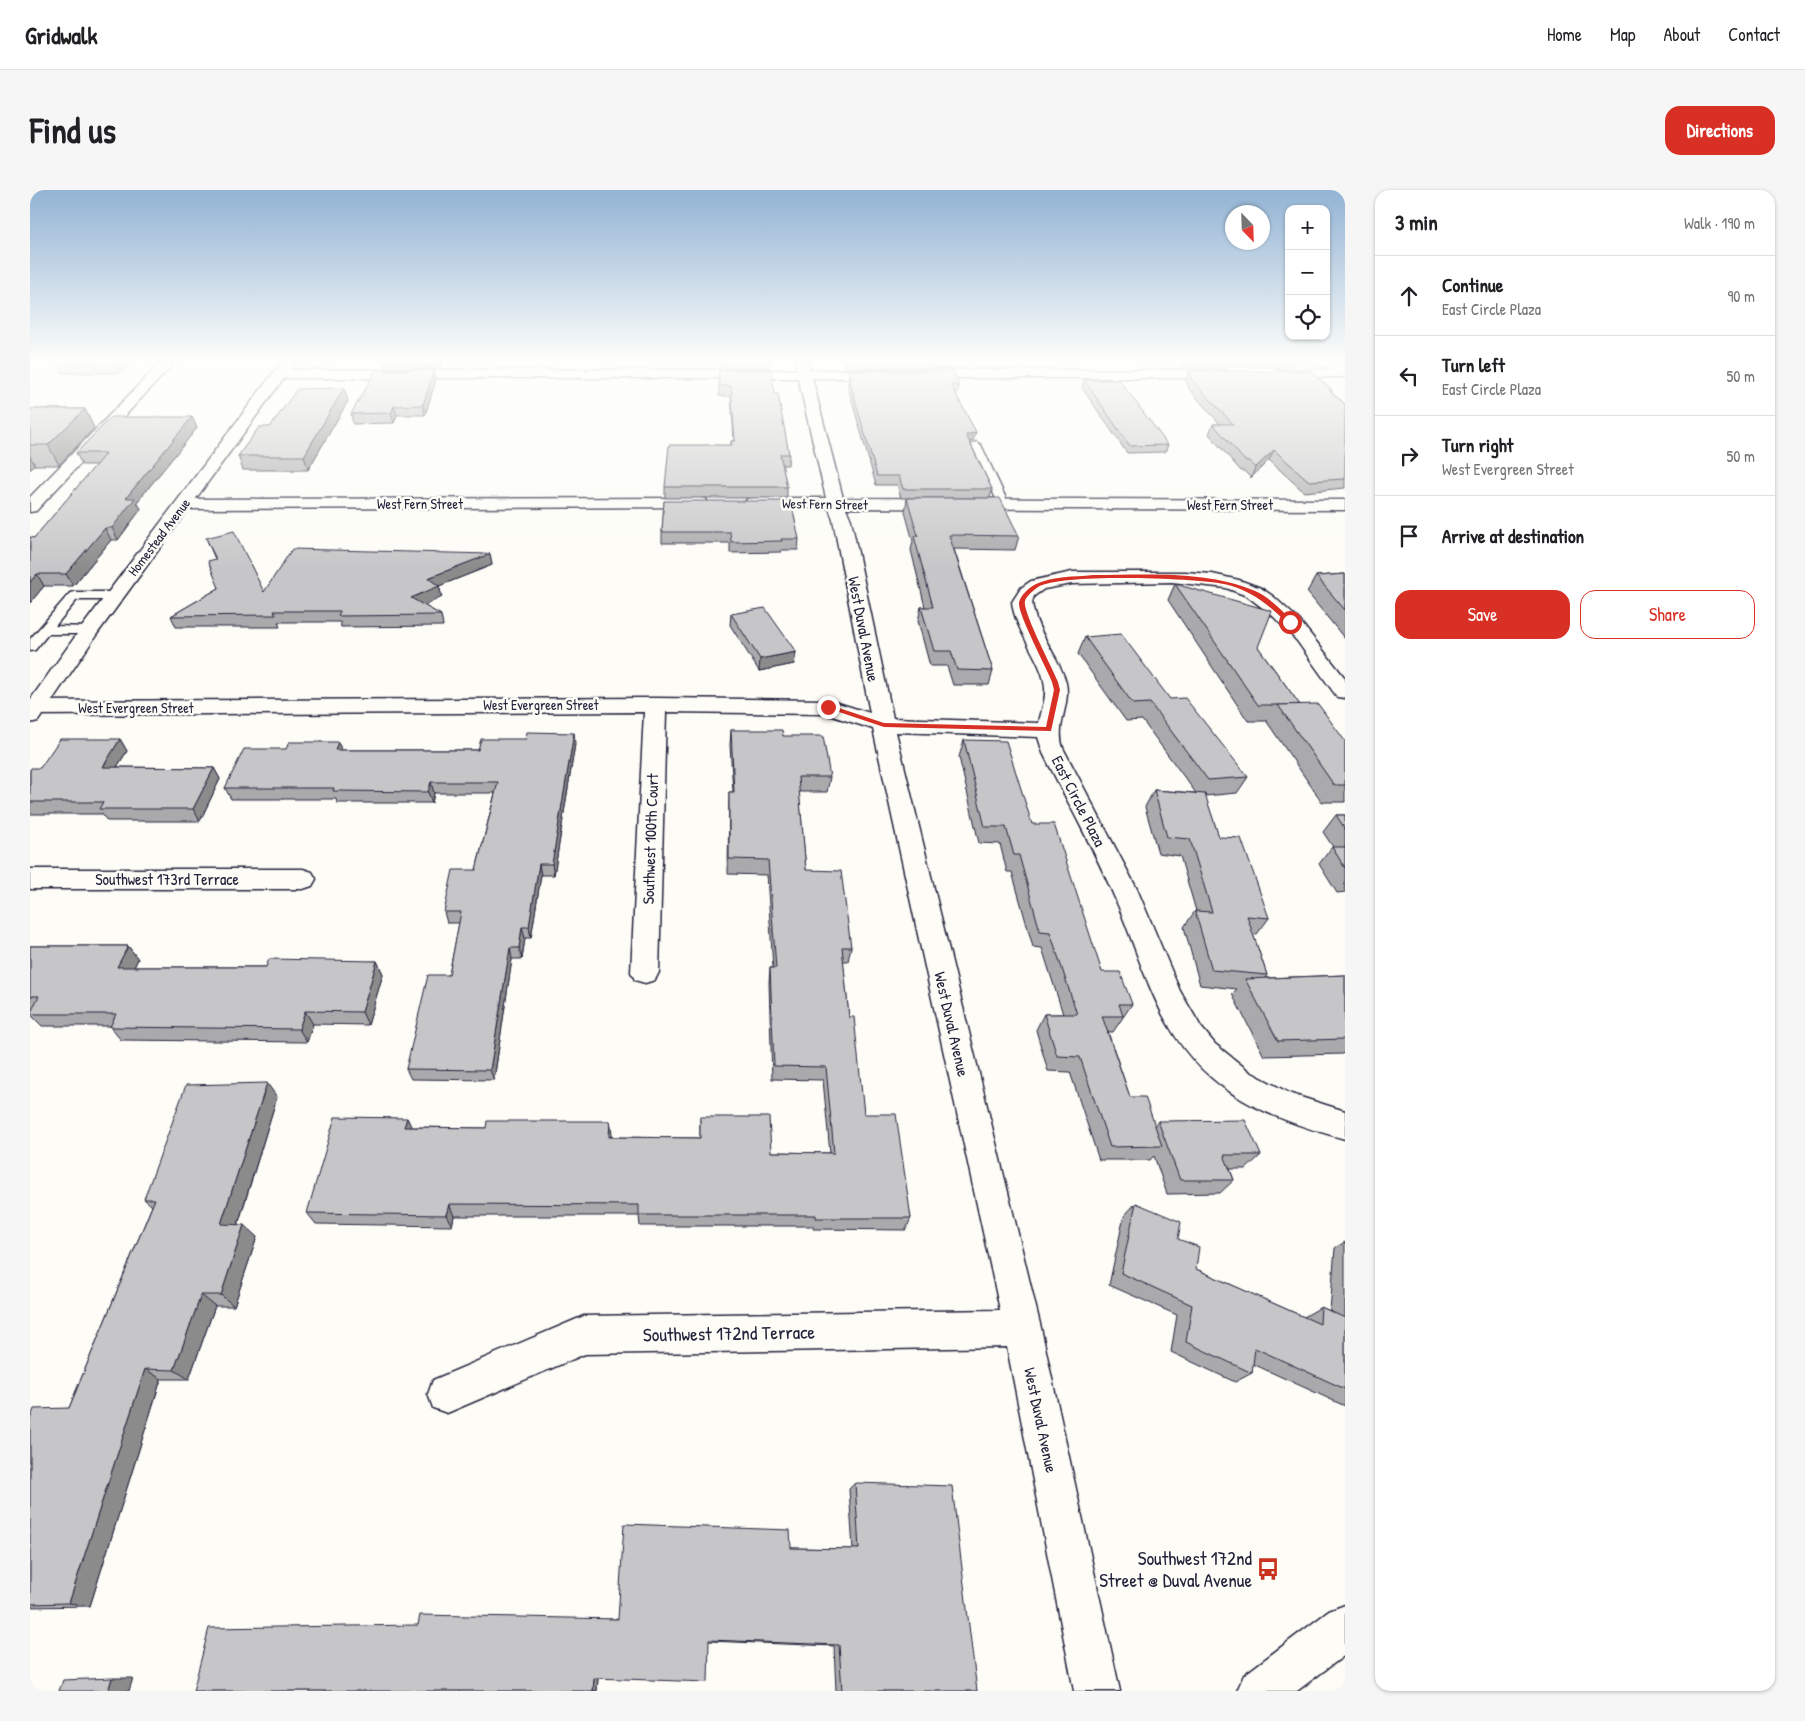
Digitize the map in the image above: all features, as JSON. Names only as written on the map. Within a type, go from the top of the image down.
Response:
[{"type":"street","points":[[30,507],[103,430]]},
{"type":"street","name":"Homestead Avenue","points":[[32,711],[239,430]]},
{"type":"street","name":"West Duval Avenue","points":[[818,430],[836,504],[842,520],[884,725],[1022,1328],[1097,1691]]},
{"type":"street","name":"West Fern Street","points":[[184,504],[712,503]]},
{"type":"street","name":"West Fern Street","points":[[732,503],[1345,505]]},
{"type":"street","name":"East Circle Plaza","points":[[1345,692],[1286,618],[1272,605],[1246,589],[1225,582],[1193,578],[1093,577],[1062,580],[1036,586],[1023,598],[1022,604],[1025,615],[1057,690],[1049,730],[1049,741],[1115,870],[1175,1010],[1190,1037],[1209,1058],[1246,1086],[1279,1103],[1322,1119],[1345,1125]]},
{"type":"street","name":"West Evergreen Street","points":[[32,711],[655,705],[828,707],[884,725],[1049,730]]},
{"type":"street","name":"Southwest 100th Court","points":[[645,972],[655,705]]},
{"type":"street","name":"Southwest 173rd Terrace","points":[[30,879],[303,879]]},
{"type":"street","name":"Southwest 172nd Terrace","points":[[447,1394],[584,1335],[1022,1328]]},
{"type":"street","points":[[1260,1691],[1345,1627]]},
{"type":"lane","points":[[976,445],[1004,505]]},
{"type":"lane","points":[[30,647],[74,596],[115,596]]},
{"type":"lane","points":[[46,630],[89,631]]},
{"type":"building","points":[[30,430],[63,430],[48,445],[30,445]]},
{"type":"building","points":[[98,430],[181,430],[126,498],[135,498],[112,528],[105,528],[66,574],[37,574],[30,582],[30,537],[34,538],[106,453],[76,453]]},
{"type":"building","points":[[257,430],[319,430],[304,456],[238,456]]},
{"type":"building","points":[[734,430],[785,430],[789,454],[780,454],[787,487],[665,487],[669,445],[732,445],[731,441],[735,441]]},
{"type":"building","points":[[864,430],[975,430],[976,432],[966,435],[992,489],[903,489],[899,476],[877,476]]},
{"type":"building","points":[[1119,430],[1157,430],[1168,445],[1130,446]]},
{"type":"building","points":[[1218,430],[1345,430],[1345,479],[1309,481],[1274,450],[1255,468],[1249,461],[1245,461]]},
{"type":"building","points":[[907,498],[1000,498],[1019,536],[949,535],[993,671],[957,670],[951,651],[934,651],[921,607],[933,607],[914,536],[918,536]]},
{"type":"building","points":[[664,501],[791,501],[799,539],[731,542],[730,532],[662,532]]},
{"type":"building","points":[[234,531],[264,592],[292,549],[490,554],[428,578],[439,586],[411,598],[441,615],[338,616],[340,611],[274,611],[276,615],[171,616],[219,588],[208,561],[216,559],[206,538]]},
{"type":"building","points":[[1345,574],[1345,610],[1316,576]]},
{"type":"building","points":[[1175,584],[1272,611],[1258,647],[1300,705],[1258,705]]},
{"type":"building","points":[[765,608],[796,652],[760,659],[731,614]]},
{"type":"building","points":[[1121,634],[1170,699],[1185,698],[1248,777],[1208,780],[1150,703],[1133,704],[1085,637]]},
{"type":"building","points":[[1318,704],[1345,741],[1345,785],[1334,785],[1278,705]]},
{"type":"building","points":[[731,730],[782,730],[783,736],[823,736],[830,777],[798,777],[806,870],[841,871],[851,947],[842,947],[849,1017],[854,1017],[864,1114],[896,1114],[911,1218],[816,1218],[816,1215],[639,1215],[639,1205],[449,1204],[446,1215],[307,1213],[335,1117],[407,1118],[404,1127],[486,1128],[487,1121],[610,1121],[609,1137],[700,1138],[700,1117],[769,1117],[771,1152],[834,1153],[826,1067],[774,1066],[770,968],[776,968],[768,860],[729,859],[729,792],[734,792]]},
{"type":"building","points":[[527,732],[574,733],[552,864],[539,864],[529,927],[522,927],[519,948],[510,948],[490,1070],[406,1069],[428,975],[449,975],[461,912],[444,912],[453,870],[476,870],[498,782],[431,782],[428,792],[333,791],[334,788],[225,788],[244,749],[286,749],[289,742],[338,742],[335,750],[478,750],[481,739],[526,739]]},
{"type":"building","points":[[60,739],[120,739],[103,767],[214,768],[193,809],[99,809],[103,802],[30,802],[30,770],[31,768],[40,768]]},
{"type":"building","points":[[964,740],[1006,741],[1032,824],[1054,824],[1102,972],[1120,972],[1132,1004],[1119,1004],[1123,1016],[1102,1016],[1130,1097],[1145,1097],[1162,1146],[1110,1147],[1080,1057],[1057,1056],[1044,1014],[1077,1014],[1050,932],[1040,931],[1019,855],[1014,855],[1006,827],[985,827]]},
{"type":"building","points":[[1154,790],[1205,794],[1219,837],[1241,838],[1269,918],[1247,916],[1267,975],[1212,970],[1195,911],[1212,912],[1190,839],[1167,837]]},
{"type":"building","points":[[1336,815],[1345,815],[1345,829]]},
{"type":"building","points":[[1332,847],[1345,847],[1345,868]]},
{"type":"building","points":[[30,946],[128,946],[117,967],[266,967],[269,959],[377,961],[362,1012],[305,1011],[299,1029],[110,1027],[116,1014],[30,1014],[39,996],[30,996]]},
{"type":"building","points":[[1345,975],[1345,1039],[1278,1041],[1245,979]]},
{"type":"building","points":[[267,1083],[221,1224],[244,1225],[221,1295],[201,1295],[174,1370],[145,1369],[69,1603],[30,1604],[30,1420],[34,1409],[69,1408],[155,1199],[144,1199],[186,1085]]},
{"type":"building","points":[[1245,1120],[1261,1155],[1224,1155],[1234,1180],[1180,1180],[1158,1121]]},
{"type":"building","points":[[1136,1203],[1181,1222],[1178,1239],[1199,1247],[1196,1269],[1320,1324],[1321,1307],[1345,1318],[1345,1389],[1255,1348],[1252,1373],[1186,1342],[1192,1305],[1121,1273]]},
{"type":"building","points":[[855,1483],[952,1486],[977,1691],[842,1691],[839,1645],[709,1640],[708,1682],[594,1678],[593,1691],[193,1691],[209,1628],[418,1625],[420,1615],[618,1619],[624,1524],[790,1530],[791,1548],[859,1549]]},
{"type":"building","points":[[112,1678],[108,1691],[59,1691],[63,1680]]},
{"type":"place","name":"Southwest 172nd Street @ Duval Avenue","points":[[1268,1569]]},
{"type":"route","points":[[828,707],[884,725],[1049,730],[1057,690],[1052,672],[1022,609],[1023,598],[1029,591],[1044,582],[1093,577],[1174,577],[1225,582],[1254,592],[1272,605],[1290,622]]}]
